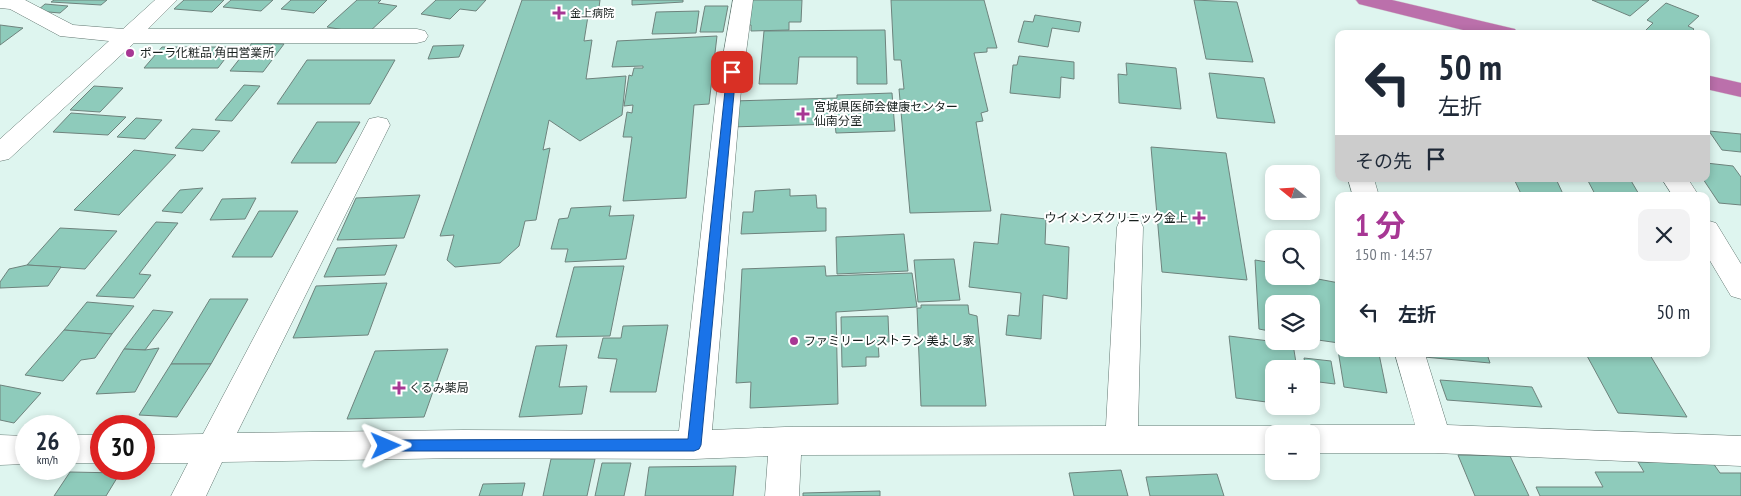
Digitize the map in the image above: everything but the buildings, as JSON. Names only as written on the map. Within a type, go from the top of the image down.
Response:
[{"type":"highway","points":[[1366,0],[1490,30]]},
{"type":"highway","points":[[1710,83],[1741,90]]},
{"type":"street","points":[[0,153],[167,0]]},
{"type":"street","points":[[694,445],[728,90],[743,0]]},
{"type":"street","points":[[0,2],[15,3],[68,31],[129,36],[417,36]]},
{"type":"street","points":[[188,496],[378,125]]},
{"type":"street","points":[[1122,440],[1130,227]]},
{"type":"street","points":[[1710,237],[1741,288]]},
{"type":"street","points":[[1411,357],[1435,439]]},
{"type":"street","points":[[1320,440],[1435,439],[1741,450]]},
{"type":"street","points":[[155,449],[464,444],[694,445],[785,441],[1265,440]]},
{"type":"street","points":[[782,496],[785,441]]},
{"type":"street","points":[[0,450],[15,450]]},
{"type":"place","name":"金上病院","points":[[559,13]]},
{"type":"place","name":"ポーラ化粧品 角田営業所","points":[[130,53]]},
{"type":"place","name":"宮城県医師会健康センター 仙南分室","points":[[803,114]]},
{"type":"place","name":"ウイメンズクリニック金上","points":[[1199,218]]},
{"type":"place","name":"ファミリーレストラン 美よし家","points":[[794,341]]},
{"type":"place","name":"くるみ薬局","points":[[399,388]]},
{"type":"route","points":[[386,446],[464,444],[694,445],[728,90],[732,72]]}]
